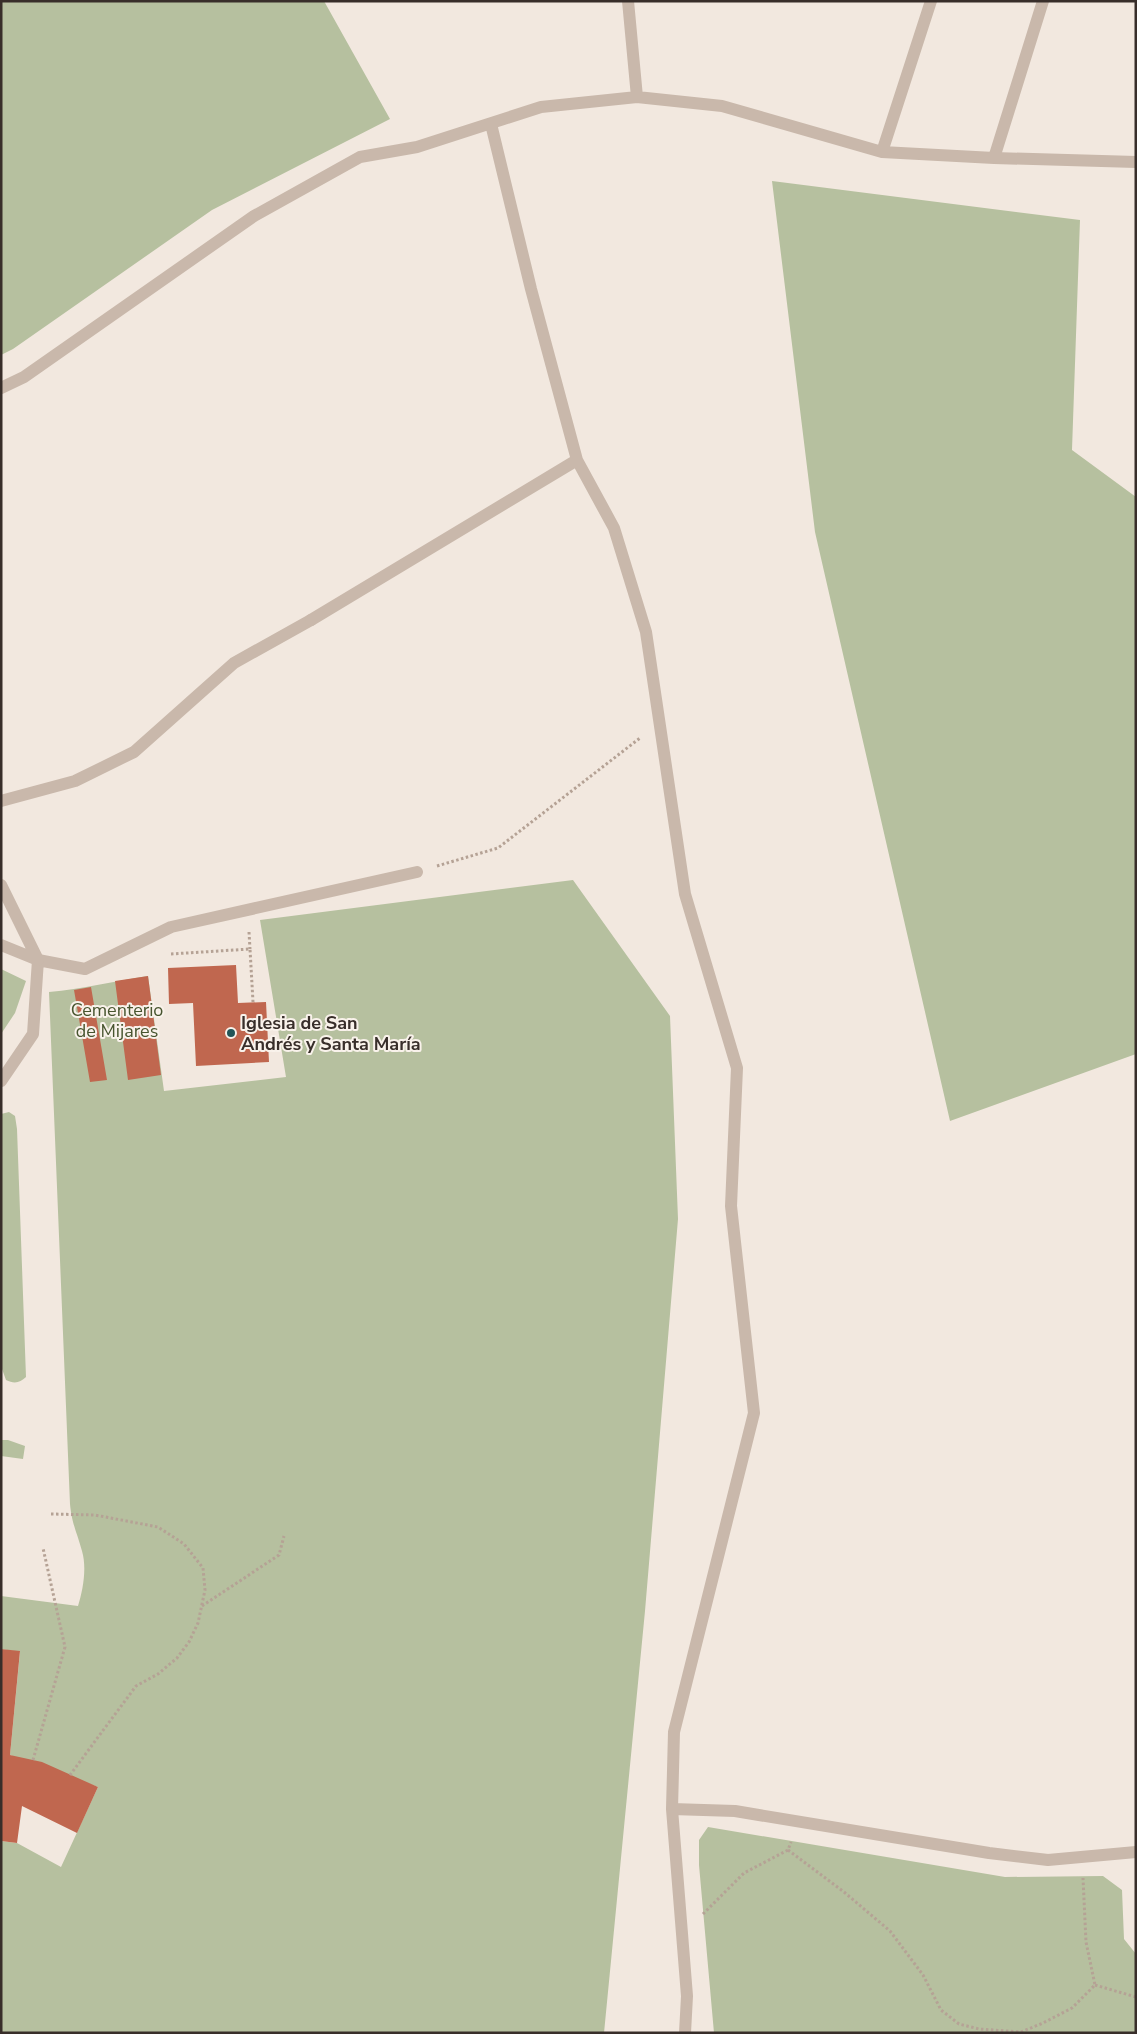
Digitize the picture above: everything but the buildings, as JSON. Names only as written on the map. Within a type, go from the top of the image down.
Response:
[{"type":"street","points":[[628,1],[637,97]]},
{"type":"street","points":[[882,152],[930,1]]},
{"type":"street","points":[[994,158],[1043,1]]},
{"type":"street","points":[[1,388],[24,377],[254,216],[360,157],[417,147],[541,106],[637,97],[722,106],[882,152],[994,158],[1136,162]]},
{"type":"street","points":[[491,124],[531,289],[577,460],[614,528],[646,632],[685,894],[737,1068],[731,1206],[754,1413],[674,1732],[672,1809],[687,1996],[685,2033]]},
{"type":"street","points":[[1,801],[75,781],[134,752],[234,663],[311,620],[577,460]]},
{"type":"street","points":[[1,945],[38,960],[85,970],[171,927],[417,872]]},
{"type":"street","points":[[1,885],[38,960],[32,1034],[1,1081]]},
{"type":"street","points":[[672,1809],[735,1811],[989,1854],[1048,1860],[1136,1852]]},
{"type":"path","points":[[417,872],[498,848],[659,723]]},
{"type":"path","points":[[163,956],[250,949],[253,1002]]},
{"type":"path","points":[[52,1514],[95,1515],[158,1527],[184,1544],[203,1568],[205,1590],[198,1623],[189,1642],[178,1658],[158,1674],[136,1686],[70,1775]]},
{"type":"path","points":[[202,1606],[279,1555],[284,1536]]},
{"type":"path","points":[[33,1760],[65,1647],[44,1548]]},
{"type":"path","points":[[681,1936],[744,1872],[788,1850],[801,1822]]},
{"type":"path","points":[[788,1850],[844,1892],[890,1931],[923,1975],[941,2010],[959,2024],[979,2029],[1021,2032],[1072,2008],[1094,1985]]},
{"type":"path","points":[[1085,1858],[1083,1888],[1086,1942],[1094,1985]]},
{"type":"path","points":[[1094,1985],[1136,1997]]},
{"type":"green space","points":[[1,1],[324,1],[390,119],[212,210],[13,349],[1,355]]},
{"type":"green space","points":[[772,181],[1080,220],[1072,450],[1136,497],[1136,1054],[950,1121],[815,532]]},
{"type":"green space","name":"Cementerio de Mijares","points":[[573,880],[670,1016],[678,1219],[645,1611],[604,2033],[1,2033],[1,1841],[17,1843],[61,1867],[98,1787],[10,1755],[20,1652],[1,1649],[1,1596],[78,1606],[84,1579],[83,1558],[73,1523],[70,1504],[49,992],[148,976],[164,1091],[286,1077],[260,920]]},
{"type":"green space","points":[[1,969],[26,981],[15,1013],[1,1034]]},
{"type":"green space","points":[[9,1112],[15,1116],[17,1129],[26,1377],[19,1382],[6,1380],[2,1369],[1,1345],[1,1114]]},
{"type":"green space","points":[[1,1440],[8,1440],[25,1446],[23,1459],[1,1456]]},
{"type":"green space","points":[[708,1827],[1005,1877],[1103,1876],[1122,1890],[1124,1939],[1136,1954],[1136,2033],[714,2033],[699,1865],[699,1840]]},
{"type":"place","name":"Iglesia de San Andrés y Santa María","points":[[231,1033]]}]
